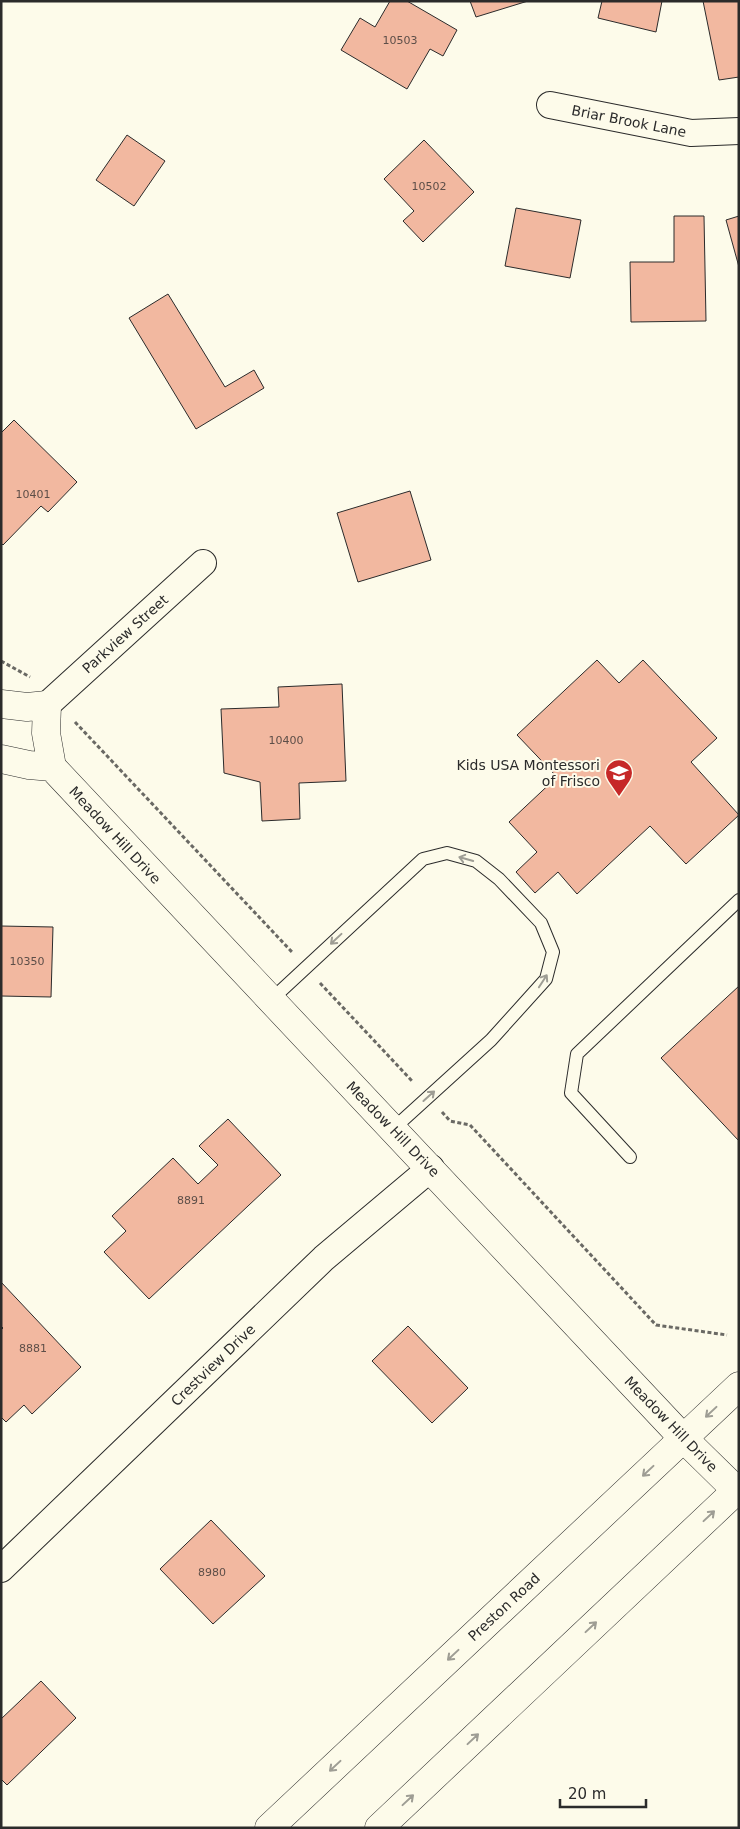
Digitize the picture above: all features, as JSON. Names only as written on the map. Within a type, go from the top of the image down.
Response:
[{"type":"street","name":"Briar Brook Lane","points":[[550,105],[691,133],[739,131]]},
{"type":"street","name":"Parkview Street","points":[[58,710],[203,563]]},
{"type":"street","points":[[1,704],[58,710],[46,733],[52,767],[1,760]]},
{"type":"street","name":"Meadow Hill Drive","points":[[52,767],[683,1438],[737,1489]]},
{"type":"street","name":"Crestview Drive","points":[[1,1569],[324,1258],[431,1168]]},
{"type":"street","name":"Preston Road","points":[[269,1828],[739,1386]]},
{"type":"street","points":[[379,1828],[737,1489]]},
{"type":"lane","points":[[271,1000],[423,859],[447,853],[476,862],[499,879],[541,923],[552,952],[546,979],[491,1040],[393,1129]]},
{"type":"lane","points":[[630,1157],[571,1093],[577,1054],[739,900]]},
{"type":"path","points":[[1,661],[32,678]]},
{"type":"path","points":[[58,710],[288,948]]},
{"type":"path","points":[[322,984],[411,1080]]},
{"type":"path","points":[[450,1121],[470,1125],[656,1325],[726,1335]]},
{"type":"building","points":[[390,1],[407,1],[457,30],[443,56],[430,49],[407,89],[341,50],[360,18],[375,27]]},
{"type":"building","points":[[470,1],[528,1],[476,17]]},
{"type":"building","points":[[602,1],[662,1],[656,32],[598,18]]},
{"type":"building","points":[[703,1],[739,1],[739,77],[719,80]]},
{"type":"building","points":[[127,135],[165,161],[134,206],[96,180]]},
{"type":"building","points":[[424,140],[474,192],[423,242],[403,221],[414,211],[384,179]]},
{"type":"building","points":[[516,208],[581,220],[570,278],[505,266]]},
{"type":"building","points":[[674,216],[704,216],[706,321],[631,322],[630,262],[674,262]]},
{"type":"building","points":[[739,216],[739,267],[726,220]]},
{"type":"building","points":[[168,294],[225,387],[254,370],[264,388],[196,429],[129,318]]},
{"type":"building","points":[[14,420],[77,482],[48,512],[41,506],[3,545],[1,543],[1,433]]},
{"type":"building","points":[[410,491],[431,560],[358,582],[337,513]]},
{"type":"building","points":[[597,660],[619,683],[643,660],[717,738],[691,762],[739,815],[686,864],[650,826],[577,894],[558,872],[535,893],[516,872],[537,852],[509,822],[557,777],[517,735]]},
{"type":"building","points":[[342,684],[346,781],[299,783],[300,819],[262,821],[260,782],[224,773],[221,709],[279,707],[278,687]]},
{"type":"building","points":[[1,926],[53,927],[51,997],[1,996]]},
{"type":"building","points":[[739,986],[739,1141],[661,1058]]},
{"type":"building","points":[[228,1119],[281,1175],[149,1299],[104,1252],[126,1231],[112,1216],[173,1158],[198,1184],[218,1165],[199,1146]]},
{"type":"building","points":[[1,1282],[81,1367],[32,1414],[24,1405],[6,1422],[1,1417],[1,1330],[3,1328],[1,1326]]},
{"type":"building","points":[[408,1326],[468,1388],[432,1423],[372,1361]]},
{"type":"building","points":[[211,1520],[265,1576],[213,1624],[160,1569]]},
{"type":"building","points":[[41,1681],[76,1718],[7,1785],[1,1779],[1,1719]]},
{"type":"place","name":"Kids USA Montessori of Frisco","points":[[619,797]]}]
